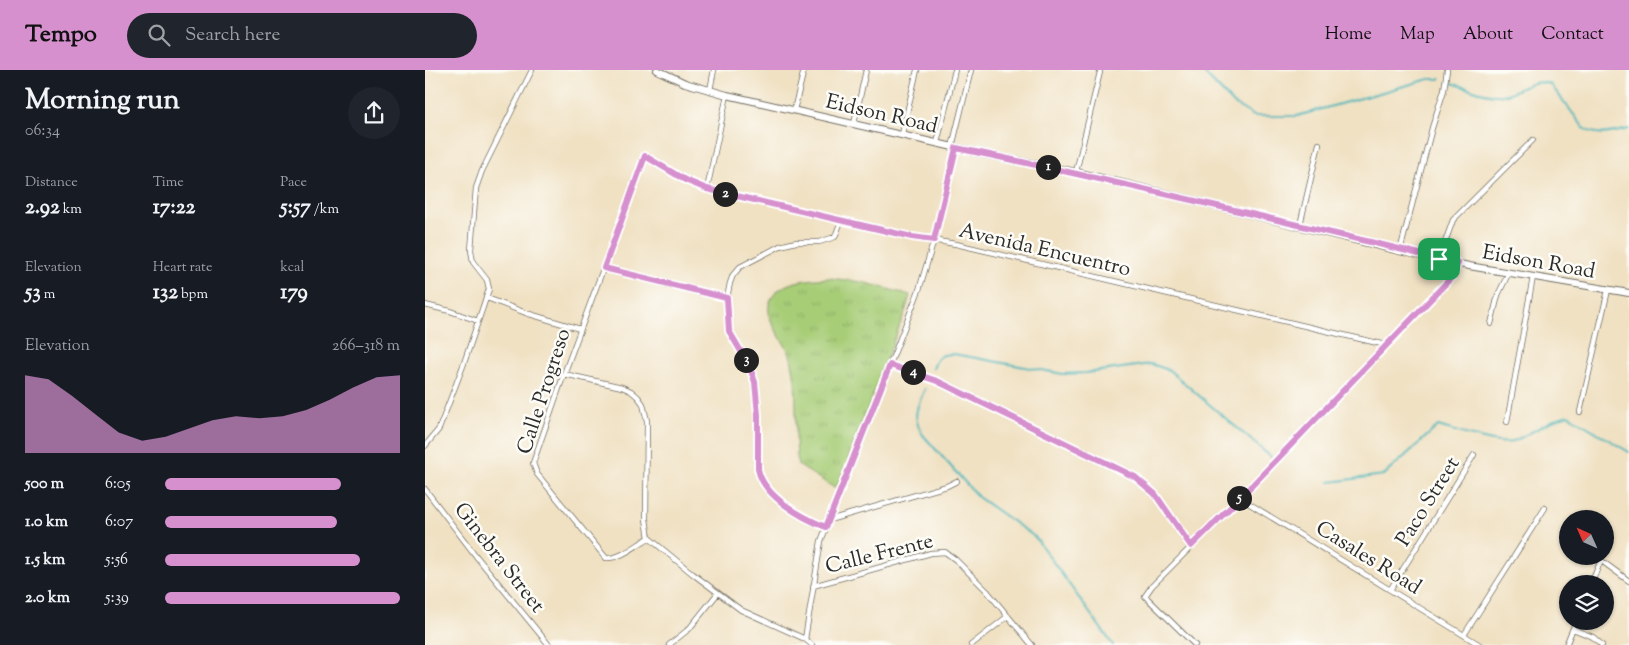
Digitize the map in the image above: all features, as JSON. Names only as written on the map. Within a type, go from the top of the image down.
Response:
[{"type":"street","points":[[425,446],[439,429],[489,289],[487,280],[473,262],[471,250],[476,188],[532,70]]},
{"type":"street","name":"Eidson Road","points":[[657,70],[685,83],[727,95],[954,147],[1076,172],[1300,225],[1400,251],[1533,277],[1629,292]]},
{"type":"street","points":[[710,90],[715,70]]},
{"type":"street","points":[[794,110],[804,70]]},
{"type":"street","points":[[854,124],[867,70]]},
{"type":"street","points":[[901,134],[917,70]]},
{"type":"street","points":[[937,142],[955,70]]},
{"type":"street","points":[[805,639],[821,541],[919,290],[934,240],[971,70]]},
{"type":"street","points":[[1400,251],[1444,90],[1447,70]]},
{"type":"street","points":[[1076,172],[1100,72]]},
{"type":"street","points":[[707,189],[727,95]]},
{"type":"street","points":[[1439,259],[1453,220],[1533,140]]},
{"type":"street","points":[[1300,225],[1319,144]]},
{"type":"street","name":"Avenida Encuentro","points":[[645,156],[685,180],[707,189],[1386,345]]},
{"type":"street","name":"Calle Progreso","points":[[645,156],[580,329],[533,463],[537,474],[606,558],[611,559],[649,538]]},
{"type":"street","points":[[826,527],[795,512],[767,488],[760,477],[755,382],[749,365],[729,331],[727,298],[733,275],[740,267],[780,246],[796,242],[828,241],[835,237],[841,221]]},
{"type":"street","points":[[1195,645],[1145,596],[1151,586],[1240,498],[1451,278],[1458,263]]},
{"type":"street","points":[[604,268],[727,298]]},
{"type":"street","points":[[1491,324],[1497,295],[1509,272]]},
{"type":"street","points":[[1507,422],[1533,277]]},
{"type":"street","points":[[1580,412],[1608,290]]},
{"type":"street","points":[[487,298],[526,313],[580,329]]},
{"type":"street","points":[[425,305],[450,310],[478,321]]},
{"type":"street","points":[[890,365],[937,381],[1135,477],[1159,499],[1191,546]]},
{"type":"street","points":[[564,374],[621,387],[631,391],[643,404],[647,421],[646,519],[649,538],[718,594],[741,610],[805,639],[812,645]]},
{"type":"street","name":"Paco Street","points":[[1391,590],[1474,455]]},
{"type":"street","points":[[829,520],[947,486],[957,481]]},
{"type":"street","name":"Ginebra Street","points":[[425,489],[476,556],[549,645]]},
{"type":"street","name":"Casales Road","points":[[1240,498],[1480,645]]},
{"type":"street","points":[[1464,636],[1545,508]]},
{"type":"street","name":"Calle Frente","points":[[813,586],[931,553],[945,552],[974,578],[1009,616],[1032,645]]},
{"type":"street","points":[[1608,565],[1629,581]]},
{"type":"street","points":[[669,645],[689,629],[718,594]]},
{"type":"street","points":[[971,645],[1009,616]]},
{"type":"street","points":[[1567,645],[1573,630]]},
{"type":"street","points":[[1576,630],[1593,636],[1602,645]]},
{"type":"green space","points":[[829,278],[862,282],[910,295],[836,489],[798,465],[794,371],[788,351],[775,329],[769,314],[771,299],[782,288],[805,280]]},
{"type":"waterway","points":[[1201,70],[1234,104],[1254,116],[1297,116],[1429,79],[1440,79]]},
{"type":"waterway","points":[[1449,82],[1483,93],[1497,95],[1503,95],[1533,83],[1545,83],[1551,85],[1584,128],[1589,131],[1600,134],[1629,129]]},
{"type":"waterway","points":[[933,369],[940,357],[954,354],[1063,374],[1086,373],[1151,364],[1169,370],[1271,457]]},
{"type":"waterway","points":[[925,389],[916,417],[923,435],[978,497],[1035,537],[1113,645]]},
{"type":"waterway","points":[[1330,482],[1384,475],[1438,426],[1487,440],[1505,443],[1511,442],[1568,415],[1629,452]]},
{"type":"route","points":[[956,148],[1076,172],[1439,259],[1458,263],[1451,278],[1240,498],[1191,546],[1155,494],[1135,477],[927,376],[890,365],[826,527],[811,521],[795,512],[779,499],[767,488],[760,477],[758,469],[758,415],[755,382],[749,365],[729,331],[727,298],[604,268],[624,209],[645,156],[685,180],[707,189],[912,237],[934,240],[956,148]]}]
